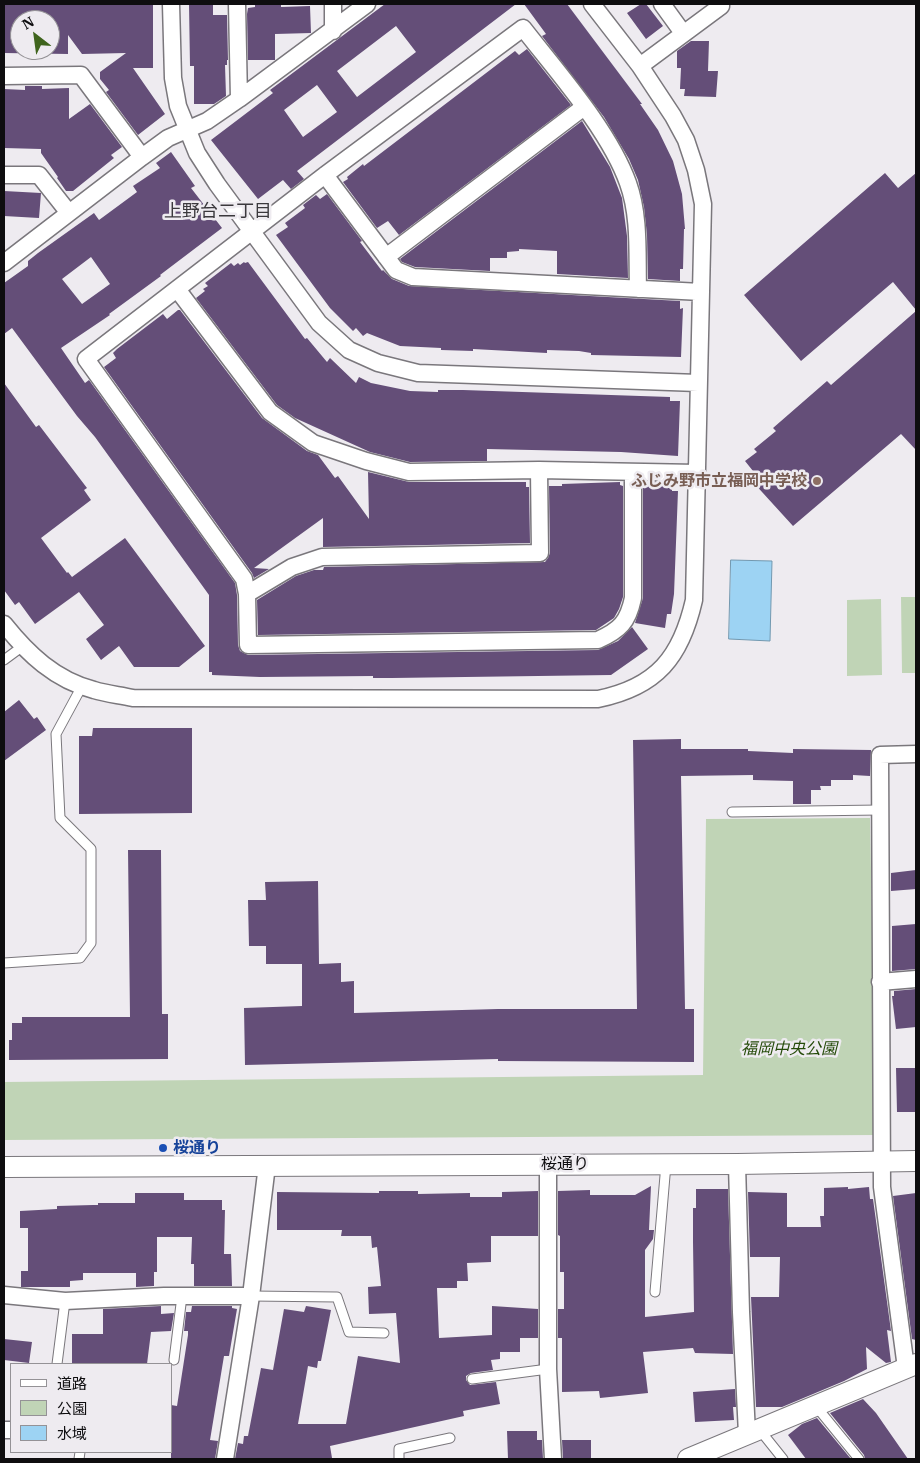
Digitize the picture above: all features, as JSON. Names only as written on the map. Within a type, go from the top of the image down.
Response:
[{"type":"street","points":[[171,4],[173,78],[178,106],[196,153],[251,232],[319,323],[348,350],[378,363],[418,373],[698,384]]},
{"type":"street","points":[[237,4],[239,100]]},
{"type":"street","points":[[333,4],[333,31]]},
{"type":"street","points":[[4,263],[168,138],[207,121],[239,100],[367,4]]},
{"type":"street","points":[[4,624],[23,646],[50,670],[68,681],[132,698],[598,699],[614,696],[633,689],[650,678],[668,661],[688,625],[694,600],[698,473],[700,292],[704,204],[696,170],[682,132],[640,66],[592,4]]},
{"type":"street","points":[[662,4],[684,33]]},
{"type":"street","points":[[640,66],[721,6],[721,4]]},
{"type":"street","points":[[633,472],[633,598],[630,612],[622,625],[612,634],[598,640],[248,645],[247,594],[244,579],[86,359],[325,175],[523,28],[584,107],[616,155],[629,184],[636,221],[638,289]]},
{"type":"street","points":[[4,76],[81,75],[142,157]]},
{"type":"street","points":[[386,257],[584,107]]},
{"type":"street","points":[[4,175],[39,175],[69,213]]},
{"type":"street","points":[[325,175],[396,270],[413,277],[700,292]]},
{"type":"street","points":[[177,289],[270,412],[312,443],[366,461],[409,472],[539,470],[698,473]]},
{"type":"street","points":[[247,594],[292,567],[322,558],[540,553],[539,470]]},
{"type":"street","points":[[688,1459],[911,1366],[882,1187],[880,755],[916,754]]},
{"type":"street","points":[[880,982],[916,979]]},
{"type":"street","name":"桜通り","points":[[4,1167],[737,1164],[916,1161]]},
{"type":"street","points":[[548,1164],[548,1369],[553,1459]]},
{"type":"street","points":[[737,1164],[741,1312],[753,1431]]},
{"type":"street","points":[[225,1459],[251,1296],[267,1165]]},
{"type":"street","points":[[4,1295],[65,1301],[182,1296],[251,1296]]},
{"type":"lane","points":[[4,660],[23,646]]},
{"type":"lane","points":[[4,963],[80,958],[91,943],[91,849],[60,818],[56,734],[82,686]]},
{"type":"lane","points":[[732,812],[880,810]]},
{"type":"lane","points":[[655,1292],[666,1164]]},
{"type":"lane","points":[[174,1360],[182,1296]]},
{"type":"lane","points":[[251,1296],[337,1297],[349,1332],[384,1333]]},
{"type":"lane","points":[[57,1363],[65,1301]]},
{"type":"lane","points":[[472,1379],[548,1369]]},
{"type":"lane","points":[[814,1405],[860,1459]]},
{"type":"lane","points":[[753,1431],[784,1459]]},
{"type":"lane","points":[[399,1459],[399,1450],[450,1438]]},
{"type":"green space","points":[[901,597],[916,597],[916,673],[902,673]]},
{"type":"green space","points":[[881,599],[882,675],[847,676],[847,600]]},
{"type":"green space","name":"福岡中央公園","points":[[870,818],[876,1135],[4,1140],[4,1082],[703,1075],[706,819]]},
{"type":"water","points":[[731,560],[772,561],[770,641],[729,639]]},
{"type":"building","points":[[4,4],[153,4],[153,68],[133,68],[165,114],[138,135],[106,92],[109,90],[100,79],[100,72],[126,53],[82,54],[68,35],[68,54],[60,54],[60,10],[10,10],[10,53],[4,53]]},
{"type":"building","points":[[189,4],[213,4],[213,15],[227,15],[228,60],[227,65],[225,65],[226,96],[214,104],[194,104],[194,66],[190,66]]},
{"type":"building","points":[[255,4],[281,4],[281,7],[310,6],[311,33],[275,34],[275,60],[248,60],[247,14],[248,8],[255,7]]},
{"type":"building","points":[[385,4],[516,4],[297,171],[304,179],[291,189],[283,180],[258,199],[211,140],[273,93],[270,90]],"holes":[[[396,26],[416,52],[357,97],[337,71]],[[317,85],[337,112],[303,137],[284,110]]]},
{"type":"building","points":[[524,4],[567,4],[642,104],[640,104],[658,130],[673,161],[682,194],[685,229],[683,269],[680,269],[680,281],[648,279],[644,207],[638,180],[629,159],[604,117],[542,36],[546,34]]},
{"type":"building","points":[[641,4],[646,4],[663,26],[646,39],[627,13]]},
{"type":"building","points":[[691,41],[709,41],[708,71],[718,71],[716,97],[684,96],[685,89],[680,89],[681,68],[677,68],[677,51]]},
{"type":"building","points":[[527,49],[571,105],[399,235],[388,221],[377,228],[343,182],[348,179],[347,177],[515,51],[519,55]]},
{"type":"building","points":[[25,86],[42,86],[42,89],[69,88],[69,119],[90,104],[122,147],[111,155],[114,158],[73,191],[66,191],[41,153],[41,149],[4,148],[4,89],[25,90]]},
{"type":"building","points":[[582,121],[610,167],[622,198],[627,236],[628,278],[557,274],[557,251],[519,249],[519,251],[507,252],[507,258],[490,258],[490,271],[415,267],[402,262],[400,259]]},
{"type":"building","points":[[171,152],[195,186],[191,188],[222,228],[110,315],[61,348],[85,383],[89,380],[235,583],[238,645],[240,651],[248,655],[598,650],[618,641],[632,627],[648,649],[611,675],[373,678],[373,676],[260,677],[212,675],[212,672],[209,672],[209,595],[95,437],[77,416],[12,328],[4,334],[4,283],[28,266],[28,261],[38,253],[94,213],[99,220],[137,192],[133,186],[160,168],[156,163]],"holes":[[[91,257],[110,284],[82,304],[62,279]]]},
{"type":"building","points":[[885,173],[898,188],[916,173],[916,310],[893,282],[801,361],[744,295]]},
{"type":"building","points":[[4,191],[41,193],[39,218],[4,216]]},
{"type":"building","points":[[327,194],[382,271],[392,279],[409,286],[680,301],[680,309],[683,308],[681,357],[591,355],[591,353],[579,351],[547,350],[547,353],[473,349],[473,351],[441,350],[441,348],[400,346],[367,333],[363,336],[356,328],[353,331],[330,308],[276,235],[288,227],[285,223],[305,208],[303,205],[316,195],[320,199]]},
{"type":"building","points":[[248,262],[305,339],[307,338],[327,362],[330,358],[356,383],[359,377],[371,383],[410,391],[438,392],[438,390],[463,390],[670,397],[670,401],[680,401],[678,456],[621,452],[487,449],[487,461],[410,462],[370,452],[295,418],[277,405],[196,298],[208,286],[205,283],[231,263],[234,266]]},
{"type":"building","points":[[180,310],[262,418],[307,451],[318,455],[335,478],[338,476],[369,519],[368,472],[409,482],[526,482],[526,487],[529,487],[530,543],[323,547],[323,518],[254,568],[269,569],[254,578],[104,367],[116,358],[113,353],[117,349],[163,314],[167,319]]},
{"type":"building","points":[[916,311],[916,450],[901,434],[793,526],[752,481],[757,476],[745,461],[757,452],[754,449],[776,431],[773,428],[827,381],[831,385]]},
{"type":"building","points":[[4,383],[36,427],[39,425],[87,488],[84,490],[91,500],[41,538],[72,577],[125,538],[205,646],[179,667],[134,667],[119,646],[101,660],[86,639],[104,625],[79,592],[35,624],[19,602],[15,605],[4,590]]},
{"type":"building","points":[[620,482],[620,485],[623,486],[623,597],[614,618],[596,630],[258,635],[257,600],[296,576],[314,570],[323,570],[324,567],[545,562],[550,553],[549,486]]},
{"type":"building","points":[[654,482],[672,483],[672,491],[678,491],[674,594],[671,614],[667,614],[665,628],[635,623],[643,598],[643,486],[654,486]]},
{"type":"building","points":[[19,700],[34,719],[37,717],[46,730],[4,761],[4,712]]},
{"type":"building","points":[[93,728],[192,728],[192,813],[79,814],[79,736],[92,736]]},
{"type":"building","points":[[681,739],[681,749],[748,749],[748,751],[793,753],[793,749],[871,750],[870,776],[853,775],[853,780],[831,780],[831,786],[820,786],[821,790],[811,790],[811,804],[793,804],[793,781],[753,780],[753,775],[681,776],[685,1009],[694,1009],[694,1062],[498,1061],[498,1059],[245,1065],[244,1008],[302,1006],[302,964],[266,964],[266,946],[249,946],[248,900],[266,900],[265,882],[318,881],[319,964],[341,963],[341,982],[354,981],[354,1013],[498,1009],[637,1009],[633,740]]},
{"type":"building","points":[[128,850],[161,850],[162,1014],[168,1014],[168,1059],[9,1060],[9,1040],[12,1040],[12,1023],[22,1023],[22,1017],[130,1017]]},
{"type":"building","points":[[916,870],[916,889],[891,891],[891,873]]},
{"type":"building","points":[[916,924],[916,969],[892,971],[892,926]]},
{"type":"building","points":[[916,989],[916,1027],[896,1029],[892,996],[894,996],[894,991]]},
{"type":"building","points":[[896,1068],[916,1068],[916,1112],[897,1112]]},
{"type":"building","points":[[651,1186],[649,1230],[654,1230],[653,1239],[645,1250],[645,1317],[694,1312],[693,1208],[696,1208],[696,1189],[728,1189],[733,1354],[695,1353],[693,1348],[643,1352],[648,1393],[600,1398],[599,1391],[562,1392],[562,1338],[558,1338],[558,1309],[564,1309],[564,1272],[560,1272],[558,1191],[590,1190],[590,1195],[635,1195]]},
{"type":"building","points":[[848,1187],[848,1189],[869,1187],[870,1199],[873,1199],[891,1331],[887,1330],[891,1362],[886,1363],[866,1347],[867,1369],[844,1381],[782,1407],[756,1407],[751,1297],[779,1297],[780,1257],[750,1257],[748,1192],[787,1193],[787,1227],[821,1227],[820,1216],[824,1216],[824,1188]]},
{"type":"building","points":[[379,1191],[418,1191],[418,1194],[470,1193],[470,1197],[502,1197],[502,1192],[538,1191],[538,1236],[491,1236],[491,1262],[467,1263],[468,1281],[457,1281],[457,1288],[437,1288],[439,1338],[492,1335],[492,1306],[538,1309],[538,1338],[520,1338],[520,1352],[500,1352],[500,1359],[491,1360],[493,1370],[471,1373],[466,1376],[466,1380],[470,1385],[496,1382],[500,1404],[463,1411],[464,1416],[330,1446],[332,1458],[235,1459],[238,1443],[243,1444],[244,1436],[248,1436],[261,1368],[273,1370],[284,1309],[304,1312],[306,1306],[331,1310],[321,1361],[318,1361],[317,1368],[308,1366],[298,1424],[346,1424],[358,1356],[400,1363],[396,1313],[369,1314],[368,1287],[381,1286],[377,1247],[372,1248],[371,1236],[341,1236],[342,1230],[277,1230],[277,1192],[379,1193]]},
{"type":"building","points":[[135,1193],[184,1193],[184,1200],[222,1200],[222,1210],[225,1210],[224,1254],[231,1254],[232,1286],[194,1286],[194,1264],[191,1264],[192,1237],[157,1237],[157,1272],[154,1272],[154,1286],[136,1287],[136,1273],[83,1273],[83,1280],[70,1281],[70,1287],[21,1287],[21,1271],[28,1271],[28,1228],[20,1228],[20,1211],[57,1209],[57,1206],[98,1205],[98,1203],[135,1203]]},
{"type":"building","points":[[916,1193],[916,1340],[912,1339],[893,1196]]},
{"type":"building","points":[[161,1306],[161,1314],[174,1313],[171,1331],[151,1332],[147,1363],[72,1363],[72,1334],[103,1334],[103,1309]]},
{"type":"building","points":[[192,1306],[232,1306],[232,1308],[237,1309],[229,1356],[224,1356],[210,1440],[218,1441],[215,1459],[171,1459],[172,1405],[177,1406],[188,1335],[188,1331],[184,1331],[186,1312],[191,1312]]},
{"type":"building","points":[[4,1339],[32,1342],[29,1363],[4,1360]]},
{"type":"building","points":[[735,1389],[736,1407],[733,1407],[734,1420],[695,1422],[693,1392]]},
{"type":"building","points":[[863,1399],[876,1413],[908,1459],[865,1459],[864,1455],[830,1413]]},
{"type":"building","points":[[817,1418],[851,1459],[806,1459],[788,1435],[802,1424]]},
{"type":"building","points":[[507,1431],[537,1431],[537,1440],[542,1440],[543,1459],[508,1459]]},
{"type":"building","points":[[562,1440],[591,1440],[591,1459],[563,1459]]},
{"type":"place","name":"ふじみ野市立福岡中学校","points":[[817,481]]},
{"type":"place","name":"桜通り","points":[[163,1148]]},
{"type":"district","name":"上野台二丁目","points":[[218,212]]}]
